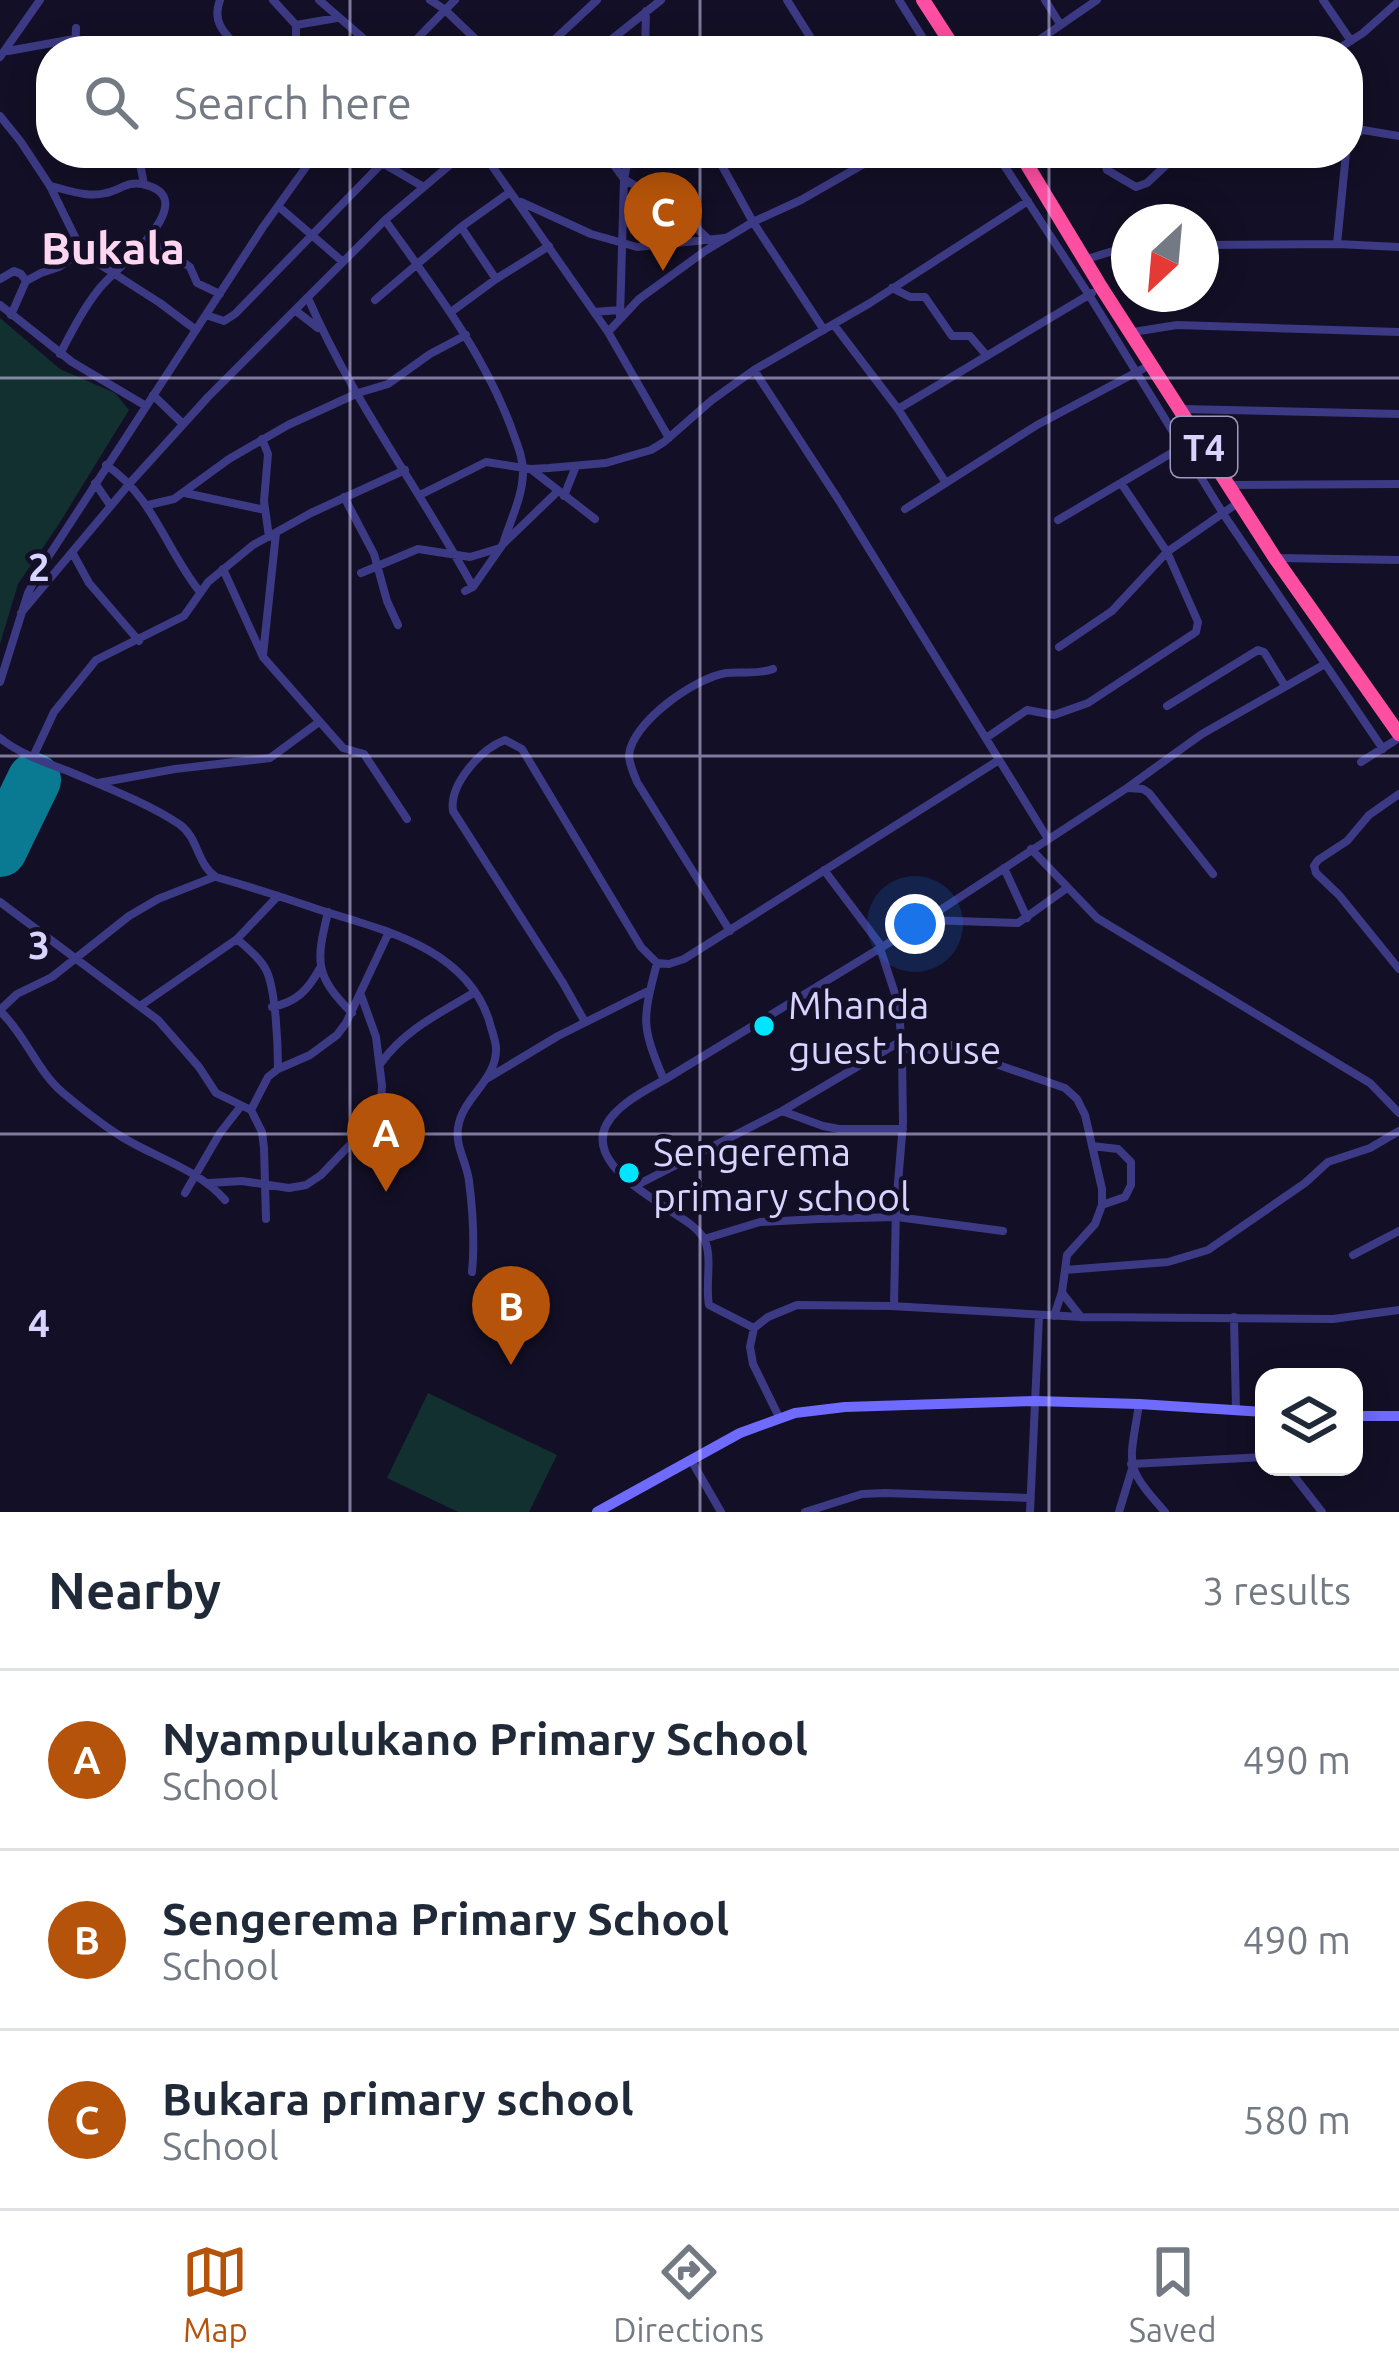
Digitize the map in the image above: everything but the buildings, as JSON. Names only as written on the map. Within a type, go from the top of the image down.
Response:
[{"type":"highway","points":[[923,0],[946,36]]},
{"type":"highway","name":"T4","points":[[1029,168],[1085,260],[1095,291],[1132,333],[1276,558],[1399,736]]},
{"type":"main road","points":[[597,1512],[740,1432],[795,1414],[845,1407],[1035,1401],[1255,1411]]},
{"type":"main road","points":[[1363,1416],[1399,1416]]},
{"type":"street","points":[[3,55],[40,0]]},
{"type":"street","points":[[220,0],[215,11],[228,36]]},
{"type":"street","points":[[273,0],[296,25],[296,36]]},
{"type":"street","points":[[319,0],[360,36]]},
{"type":"street","points":[[430,0],[472,36]]},
{"type":"street","points":[[419,36],[455,0]]},
{"type":"street","points":[[558,36],[597,0]]},
{"type":"street","points":[[615,36],[661,0]]},
{"type":"street","points":[[787,0],[810,36]]},
{"type":"street","points":[[898,0],[921,36]]},
{"type":"street","points":[[1046,0],[1060,25]]},
{"type":"street","points":[[1046,36],[1097,0]]},
{"type":"street","points":[[1323,0],[1348,36]]},
{"type":"street","points":[[1357,36],[1399,1]]},
{"type":"street","points":[[646,11],[649,36]]},
{"type":"street","points":[[296,25],[338,18]]},
{"type":"street","points":[[3,55],[36,45]]},
{"type":"street","points":[[0,116],[36,164]]},
{"type":"street","points":[[1363,130],[1399,136]]},
{"type":"street","points":[[39,168],[82,251],[196,330]]},
{"type":"street","points":[[141,168],[144,184]]},
{"type":"street","points":[[0,682],[28,593],[41,568],[305,168]]},
{"type":"street","points":[[206,315],[229,318],[375,168]]},
{"type":"street","points":[[391,168],[422,186]]},
{"type":"street","points":[[22,613],[183,424],[385,220],[445,168]]},
{"type":"street","points":[[494,168],[608,332],[670,438]]},
{"type":"street","points":[[616,168],[624,179],[682,214],[711,242]]},
{"type":"street","points":[[620,314],[626,168]]},
{"type":"street","points":[[723,168],[753,222],[829,327],[898,410],[946,483]]},
{"type":"street","points":[[514,196],[591,234],[654,247],[726,238],[857,168]]},
{"type":"street","points":[[1006,168],[1095,291],[1136,373],[1222,513],[1383,748]]},
{"type":"street","points":[[1106,168],[1136,187],[1163,168]]},
{"type":"street","points":[[1337,244],[1345,168]]},
{"type":"street","points":[[50,185],[91,195],[144,184],[163,196],[165,209],[134,256],[112,272],[83,310],[60,354]]},
{"type":"street","points":[[375,300],[461,227],[514,196]]},
{"type":"street","points":[[420,495],[485,462],[527,468],[576,466],[651,450],[754,370],[1028,201]]},
{"type":"street","points":[[278,206],[343,262]]},
{"type":"street","points":[[385,220],[490,374],[527,468],[595,519]]},
{"type":"street","points":[[461,227],[496,279]]},
{"type":"street","points":[[148,238],[190,267],[197,283],[220,294]]},
{"type":"street","points":[[608,332],[620,314],[711,242]]},
{"type":"street","points":[[1219,245],[1399,247]]},
{"type":"street","points":[[451,312],[549,246]]},
{"type":"street","points":[[11,316],[26,281],[53,271],[82,251]]},
{"type":"street","points":[[1085,260],[1111,252]]},
{"type":"street","points":[[0,280],[14,271],[26,281]]},
{"type":"street","points":[[892,288],[925,297],[952,336],[970,336],[987,356]]},
{"type":"street","points":[[898,410],[1095,291]]},
{"type":"street","points":[[308,298],[322,332],[455,554],[469,589],[501,546],[561,494],[576,466]]},
{"type":"street","points":[[0,305],[60,354],[146,406]]},
{"type":"street","points":[[296,311],[322,332]]},
{"type":"street","points":[[594,312],[620,314]]},
{"type":"street","points":[[1132,333],[1177,325],[1399,332]]},
{"type":"street","points":[[148,506],[174,499],[262,439],[388,384],[466,335]]},
{"type":"street","points":[[905,508],[1037,425],[1151,364]]},
{"type":"street","points":[[754,370],[1048,839]]},
{"type":"street","points":[[153,395],[183,424]]},
{"type":"street","points":[[1180,409],[1399,414]]},
{"type":"street","points":[[1058,520],[1198,437]]},
{"type":"street","points":[[262,439],[268,454],[265,510],[272,535],[263,657]]},
{"type":"street","points":[[120,475],[122,441]]},
{"type":"street","points":[[106,465],[130,483],[148,506],[178,563],[200,592]]},
{"type":"street","points":[[501,546],[527,468]]},
{"type":"street","points":[[33,757],[54,712],[96,660],[184,616],[223,568],[253,545],[405,470]]},
{"type":"street","points":[[94,483],[110,505]]},
{"type":"street","points":[[986,738],[1027,710],[1054,715],[1092,702],[1196,632],[1198,622],[1167,552],[1120,483]]},
{"type":"street","points":[[1228,484],[1399,484]]},
{"type":"street","points":[[184,493],[265,510]]},
{"type":"street","points":[[344,497],[398,625]]},
{"type":"street","points":[[159,525],[174,499]]},
{"type":"street","points":[[1059,647],[1112,611],[1167,552],[1240,501]]},
{"type":"street","points":[[361,573],[418,549],[470,557],[501,546]]},
{"type":"street","points":[[72,552],[89,583],[139,641]]},
{"type":"street","points":[[1276,558],[1399,560]]},
{"type":"street","points":[[223,568],[263,657],[343,748],[364,754],[407,819]]},
{"type":"street","points":[[1167,706],[1258,650],[1264,652],[1285,686]]},
{"type":"street","points":[[754,1328],[709,1305],[704,1239],[607,1160],[604,1133],[611,1117],[664,1079],[926,920],[1202,734],[1325,664]]},
{"type":"street","points":[[730,931],[637,782],[629,756],[639,731],[692,687],[728,673],[773,670]]},
{"type":"street","points":[[96,784],[270,758],[319,722]]},
{"type":"street","points":[[1361,762],[1399,736]]},
{"type":"street","points":[[0,738],[185,828],[215,877],[389,932],[440,957],[475,992],[496,1045],[487,1079],[458,1126],[474,1216],[472,1272]]},
{"type":"street","points":[[585,1022],[453,811],[455,792],[488,747],[505,740],[522,749],[640,947],[657,963],[669,964],[730,931],[999,760]]},
{"type":"street","points":[[1127,788],[1149,793],[1213,874]]},
{"type":"street","points":[[1399,794],[1314,866],[1399,969]]},
{"type":"street","points":[[1031,849],[1083,905],[1112,927],[1370,1083],[1399,1112]]},
{"type":"street","points":[[1004,868],[1027,918]]},
{"type":"street","points":[[824,870],[881,948],[899,1006],[903,1129],[894,1306]]},
{"type":"street","points":[[215,877],[129,916],[52,977],[17,994],[0,1011],[61,1090],[120,1136],[195,1175],[225,1200]]},
{"type":"street","points":[[926,920],[1018,923],[1067,888]]},
{"type":"street","points":[[140,1006],[237,939],[278,896]]},
{"type":"street","points":[[0,902],[140,1006],[179,1042],[216,1093],[246,1108],[262,1132],[266,1220]]},
{"type":"street","points":[[328,912],[320,946],[321,967],[331,991],[352,1013]]},
{"type":"street","points":[[185,1192],[220,1133],[268,1077],[337,1035],[389,932]]},
{"type":"street","points":[[237,939],[269,976],[278,1069]]},
{"type":"street","points":[[657,963],[645,1015],[646,1039],[664,1079]]},
{"type":"street","points":[[272,1007],[298,998],[321,967]]},
{"type":"street","points":[[487,1079],[650,990]]},
{"type":"street","points":[[380,1064],[418,1026],[475,992]]},
{"type":"street","points":[[209,1184],[227,1181],[289,1189],[306,1185],[366,1128],[380,1100],[380,1064],[361,995]]},
{"type":"street","points":[[635,1186],[901,1045],[934,1050],[952,1045],[1065,1088],[1084,1115],[1102,1205],[1095,1224],[1067,1255],[1054,1316]]},
{"type":"street","points":[[782,1111],[839,1129],[903,1129]]},
{"type":"street","points":[[1065,1270],[1168,1262],[1208,1250],[1331,1160],[1370,1148],[1399,1131]]},
{"type":"street","points":[[1092,1146],[1118,1150],[1131,1162],[1126,1197],[1102,1205]]},
{"type":"street","points":[[704,1239],[760,1222],[897,1217],[1003,1231]]},
{"type":"street","points":[[1353,1256],[1399,1231]]},
{"type":"street","points":[[1062,1292],[1082,1317]]},
{"type":"street","points":[[781,1419],[753,1364],[750,1347],[754,1328],[797,1305],[1082,1317],[1333,1319],[1399,1310]]},
{"type":"street","points":[[1030,1512],[1039,1316]]},
{"type":"street","points":[[1234,1317],[1236,1410]]},
{"type":"street","points":[[1119,1512],[1132,1466],[1139,1404]]},
{"type":"street","points":[[691,1458],[721,1512]]},
{"type":"street","points":[[1132,1466],[1255,1458]]},
{"type":"street","points":[[1132,1466],[1140,1484],[1165,1512]]},
{"type":"street","points":[[1294,1476],[1322,1512]]},
{"type":"street","points":[[805,1512],[885,1493],[1029,1498]]},
{"type":"green space","points":[[0,318],[60,369],[115,393],[129,410],[18,584],[0,644]]},
{"type":"green space","points":[[428,1393],[557,1455],[529,1512],[458,1512],[387,1478]]},
{"type":"runway","points":[[0,850],[34,780]]},
{"type":"place","name":"Bukara primary school","points":[[663,271]]},
{"type":"place","name":"Mhanda guest house","points":[[764,1026]]},
{"type":"place","name":"Sengerema primary school","points":[[629,1173]]},
{"type":"place","name":"Nyampulukano Primary School","points":[[386,1192]]},
{"type":"place","name":"Sengerema Primary School","points":[[511,1365]]},
{"type":"district","name":"Bukala","points":[[113,247]]}]
